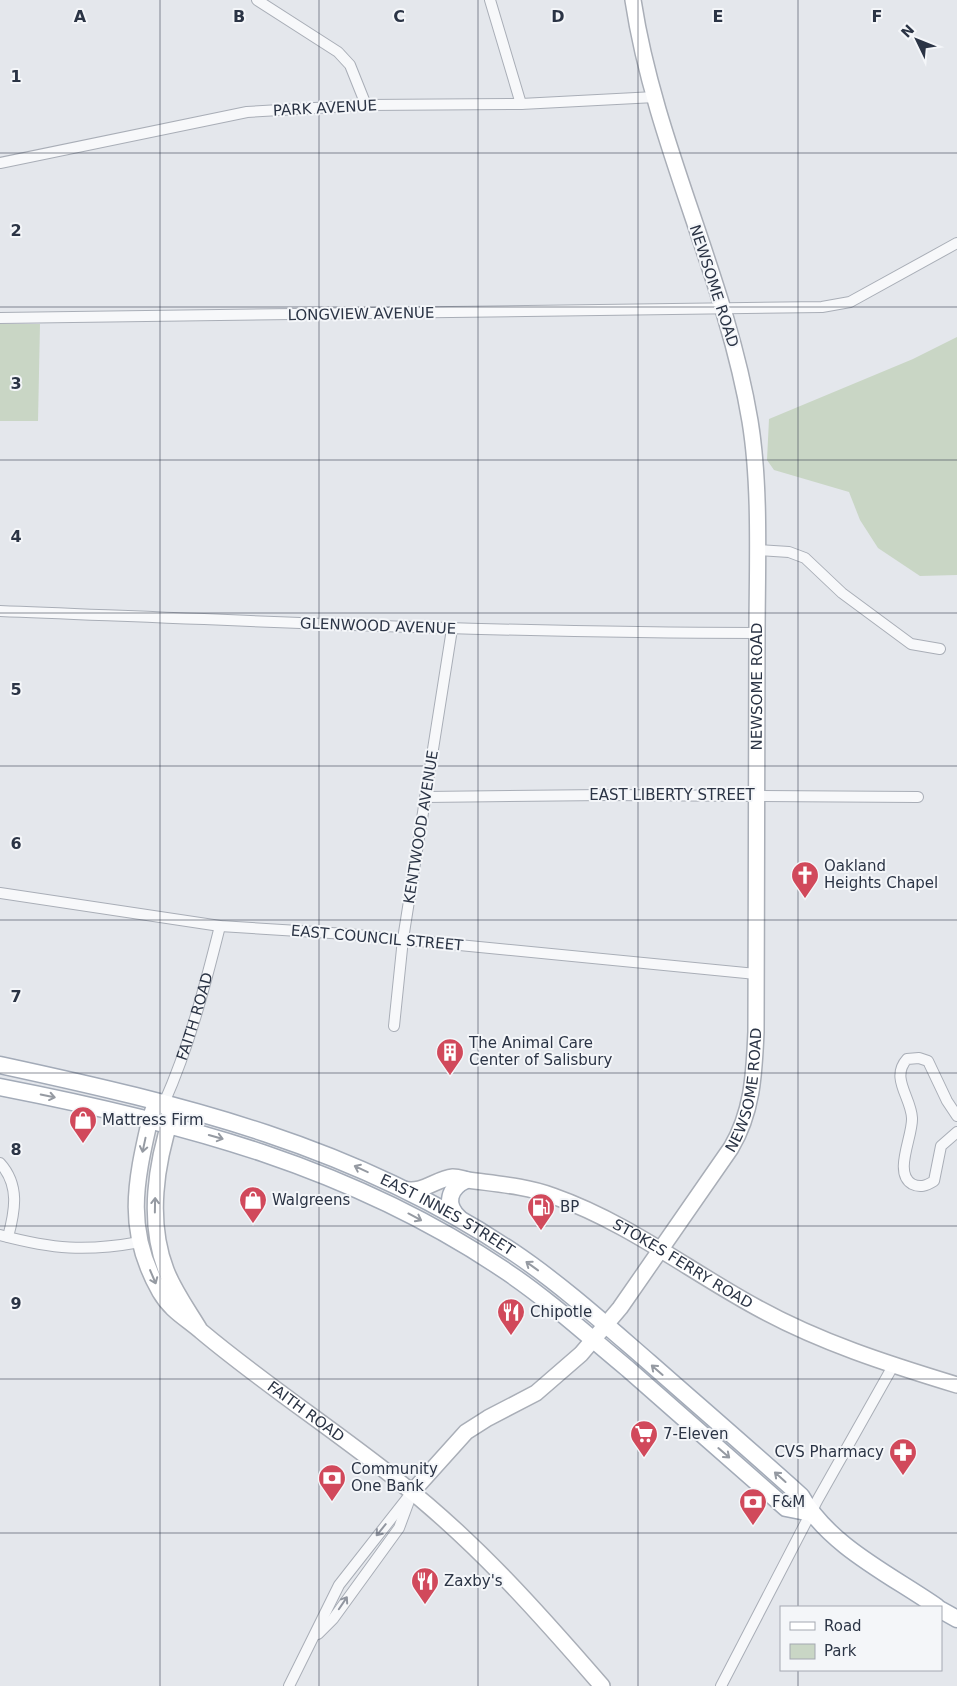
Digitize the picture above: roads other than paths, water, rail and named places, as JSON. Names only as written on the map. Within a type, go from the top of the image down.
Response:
[{"type":"main road","name":"EAST INNES STREET","points":[[0,1065],[198,1111],[290,1140],[403,1189],[465,1222],[530,1264],[607,1325],[801,1496],[811,1513],[834,1537],[880,1571],[935,1606]]},
{"type":"main road","name":"EAST INNES STREET","points":[[0,1087],[169,1124],[231,1141],[286,1160],[357,1189],[409,1214],[443,1232],[509,1273],[594,1340],[786,1508],[811,1513]]},
{"type":"main road","points":[[465,1222],[453,1210],[449,1199],[455,1186],[466,1180]]},
{"type":"main road","points":[[942,1611],[957,1619]]},
{"type":"street","points":[[257,0],[338,52],[350,65],[366,105]]},
{"type":"street","points":[[490,0],[521,104]]},
{"type":"street","name":"NEWSOME ROAD","points":[[412,1492],[466,1432],[488,1418],[536,1393],[562,1372],[607,1325],[726,1157],[745,1120],[755,1068],[757,550],[751,423],[738,360],[655,97],[633,0]]},
{"type":"street","name":"PARK AVENUE","points":[[0,163],[247,112],[366,105],[521,104],[655,97]]},
{"type":"street","name":"LONGVIEW AVENUE","points":[[0,318],[722,310],[822,307],[850,302],[957,242]]},
{"type":"street","points":[[757,550],[789,552],[805,558],[842,592],[911,644],[940,649]]},
{"type":"street","name":"GLENWOOD AVENUE","points":[[0,611],[452,629],[757,634]]},
{"type":"street","name":"KENTWOOD AVENUE","points":[[394,1026],[403,940],[452,629]]},
{"type":"street","name":"EAST LIBERTY STREET","points":[[425,797],[918,796]]},
{"type":"street","name":"EAST COUNCIL STREET","points":[[0,893],[220,926],[403,940],[756,974]]},
{"type":"street","name":"FAITH ROAD","points":[[220,926],[202,994],[176,1076],[164,1104],[153,1110],[150,1120],[136,1193],[140,1242],[151,1273],[167,1303],[180,1317],[200,1330],[232,1357],[412,1492],[492,1563],[602,1686]]},
{"type":"street","points":[[957,1116],[947,1101],[928,1061],[919,1058],[907,1059],[901,1066],[900,1078],[912,1118],[903,1172],[908,1181],[916,1186],[926,1186],[934,1181],[941,1146],[957,1132]]},
{"type":"street","name":"FAITH ROAD","points":[[164,1104],[172,1115],[156,1190],[157,1239],[170,1278],[200,1330]]},
{"type":"street","points":[[0,1163],[9,1175],[14,1194],[14,1209],[4,1236],[39,1245],[71,1249],[110,1247],[140,1242]]},
{"type":"street","name":"STOKES FERRY ROAD","points":[[403,1189],[420,1190],[451,1177],[514,1186],[554,1196],[593,1212],[763,1311],[829,1342],[893,1366],[957,1385]]},
{"type":"street","points":[[721,1686],[811,1513],[893,1366]]},
{"type":"street","points":[[288,1686],[312,1640],[333,1619],[399,1528],[412,1492]]},
{"type":"place","name":"Oakland Heights Chapel","points":[[805,899]]},
{"type":"place","name":"The Animal Care Center of Salisbury","points":[[450,1076]]},
{"type":"place","name":"Mattress Firm","points":[[83,1144]]},
{"type":"place","name":"Walgreens","points":[[253,1224]]},
{"type":"place","name":"BP","points":[[541,1231]]},
{"type":"place","name":"Chipotle","points":[[511,1336]]},
{"type":"place","name":"7-Eleven","points":[[644,1458]]},
{"type":"place","name":"CVS Pharmacy","points":[[903,1476]]},
{"type":"place","name":"Community One Bank","points":[[332,1502]]},
{"type":"place","name":"F&M","points":[[753,1526]]},
{"type":"place","name":"Zaxby's","points":[[425,1605]]}]
